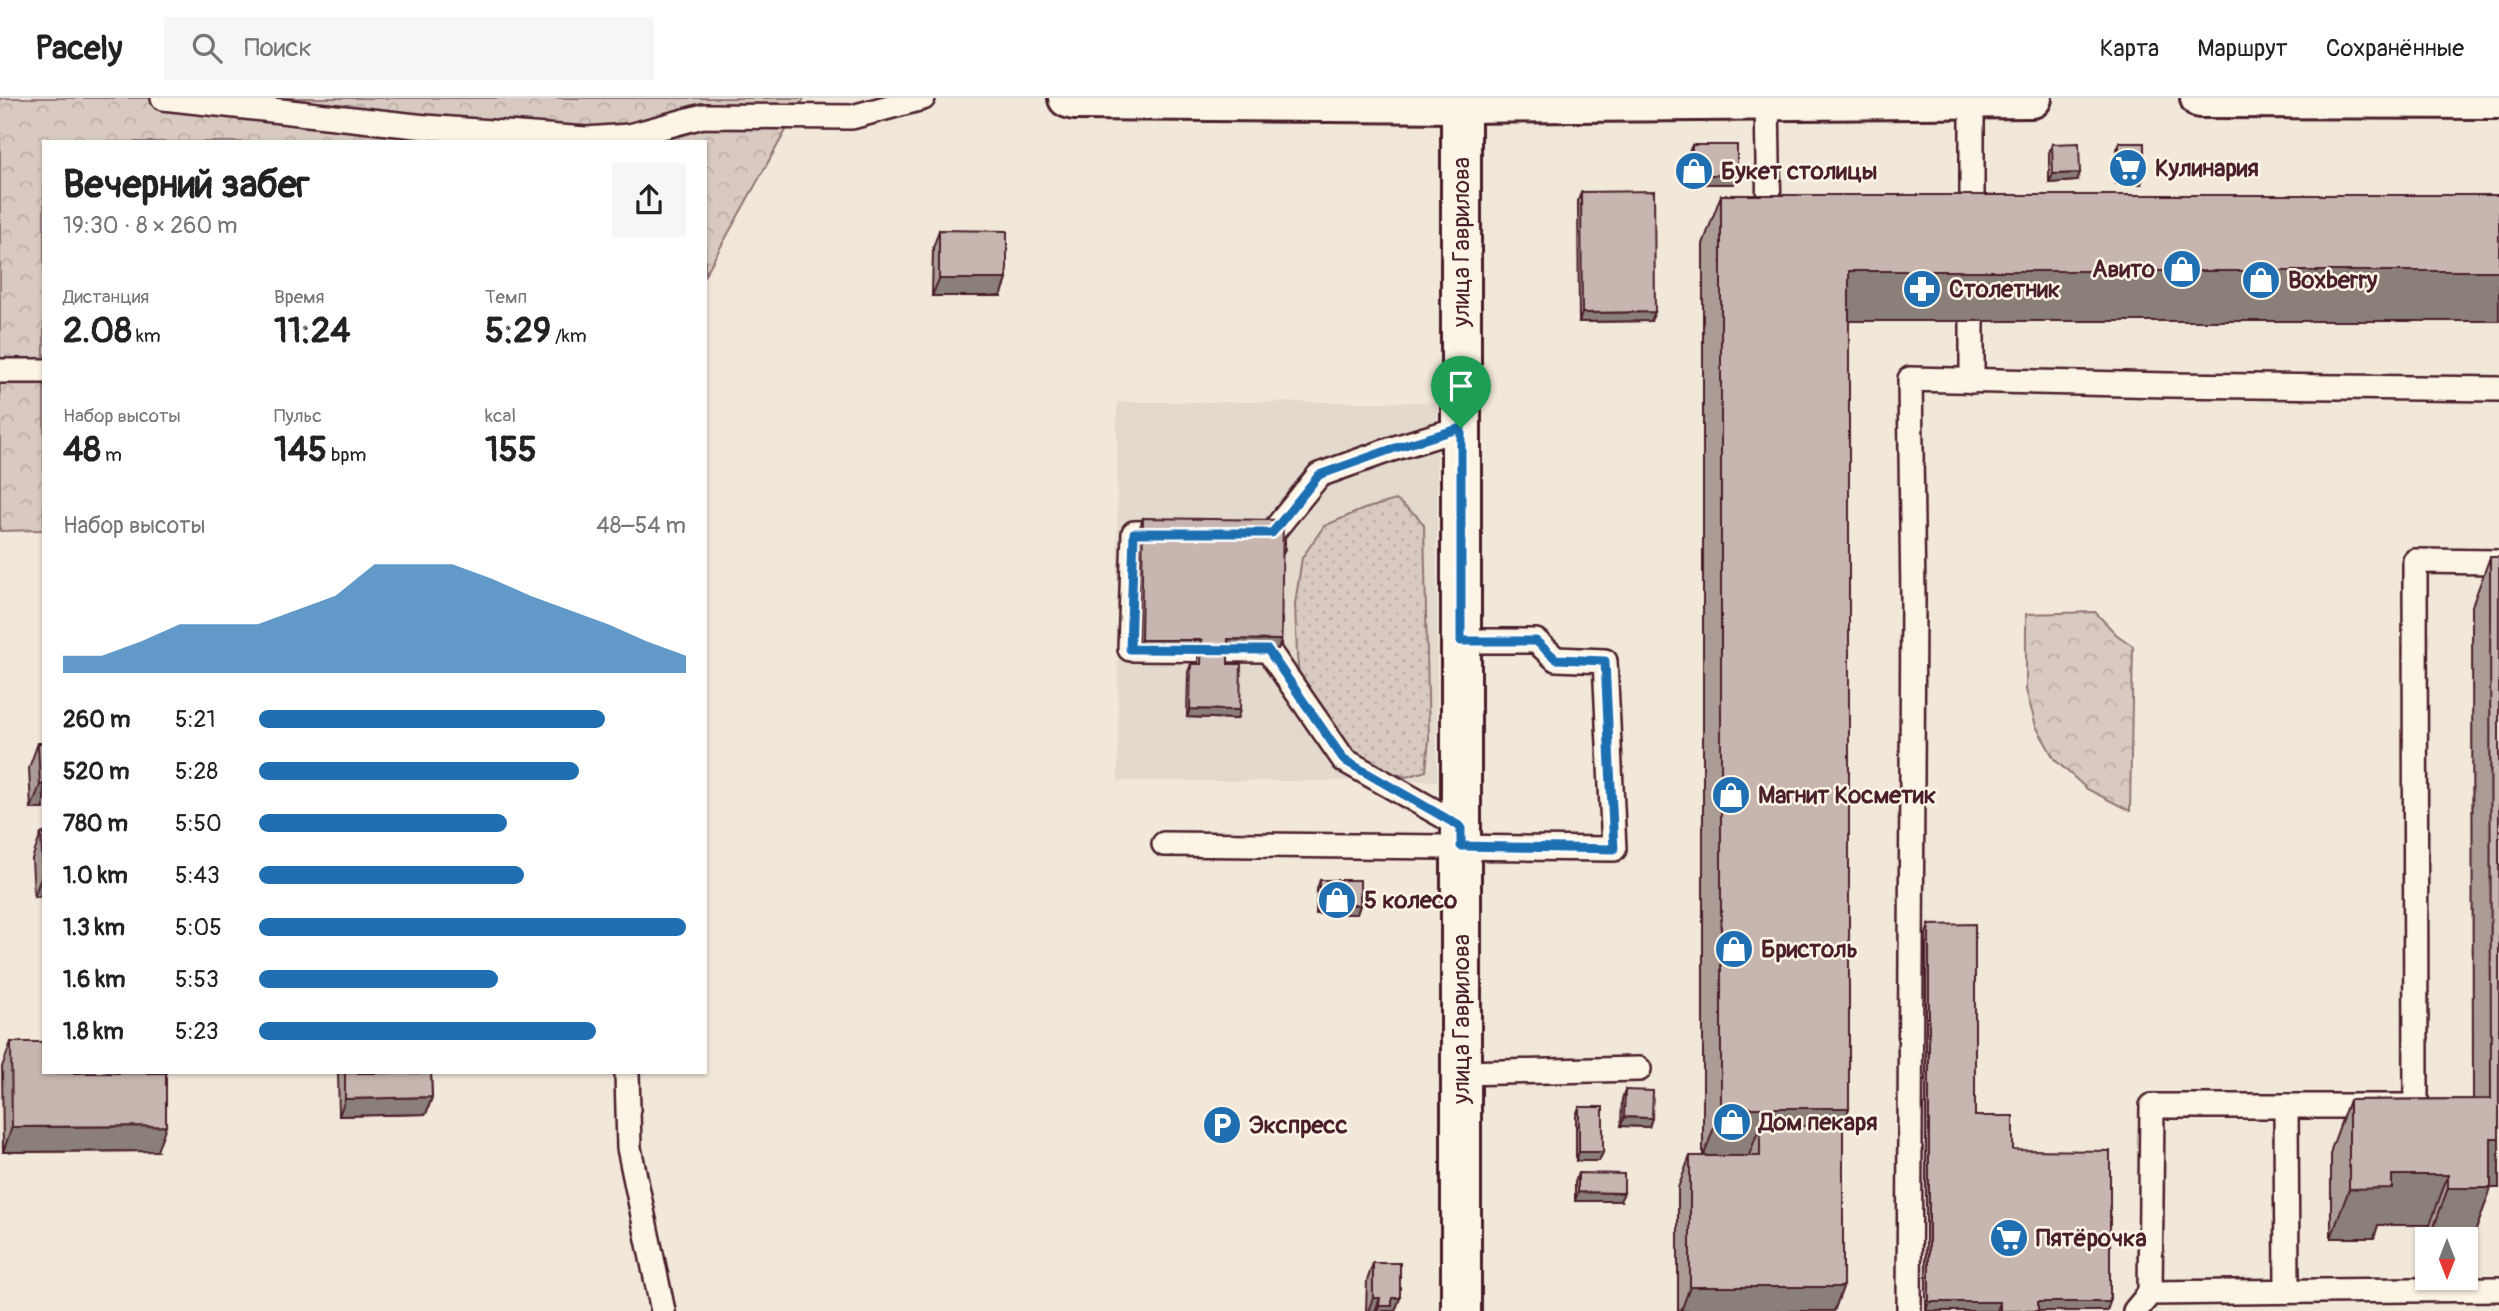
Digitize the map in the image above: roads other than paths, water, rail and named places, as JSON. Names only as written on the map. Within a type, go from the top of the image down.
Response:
[{"type":"main road","points":[[1068,98],[1461,101],[2032,98]]},
{"type":"main road","points":[[2200,98],[2499,99]]},
{"type":"main road","name":"улица Гаврилова","points":[[1461,101],[1461,1311]]},
{"type":"lane","points":[[163,98],[426,134],[586,139],[628,139],[700,107],[852,117],[923,98]]},
{"type":"lane","points":[[1972,98],[1972,244]]},
{"type":"lane","points":[[1767,100],[1769,226]]},
{"type":"lane","points":[[1972,321],[1972,381]]},
{"type":"lane","points":[[0,371],[42,370]]},
{"type":"lane","points":[[1909,1311],[1913,612],[1910,379],[2499,388]]},
{"type":"lane","points":[[1271,572],[1272,533],[1319,475],[1461,428]]},
{"type":"lane","points":[[1169,558],[1171,532]]},
{"type":"lane","points":[[1196,532],[1134,533],[1130,649],[1268,650]]},
{"type":"lane","points":[[1248,532],[1272,533]]},
{"type":"lane","points":[[2499,562],[2415,561],[2416,1106],[2152,1106],[2143,1302],[2287,1292],[2499,1289]]},
{"type":"lane","points":[[1270,598],[1268,650],[1344,760],[1461,836]]},
{"type":"lane","points":[[1163,649],[1165,623]]},
{"type":"lane","points":[[1229,650],[1230,624]]},
{"type":"lane","points":[[1164,844],[1461,836],[1614,849],[1605,661],[1556,659],[1536,641],[1461,641]]},
{"type":"lane","points":[[1461,1073],[1639,1069]]},
{"type":"lane","points":[[627,1074],[629,1148],[663,1311]]},
{"type":"lane","points":[[2286,1106],[2287,1292]]},
{"type":"place","name":"Кулинария","points":[[2128,168]]},
{"type":"place","name":"Букет столицы","points":[[1694,171]]},
{"type":"place","name":"Авито","points":[[2182,269]]},
{"type":"place","name":"Boxberry","points":[[2261,280]]},
{"type":"place","name":"Столетник","points":[[1922,289]]},
{"type":"place","name":"Магнит Косметик","points":[[1731,795]]},
{"type":"place","name":"5 колесо","points":[[1337,900]]},
{"type":"place","name":"Бристоль","points":[[1734,949]]},
{"type":"place","name":"Дом пекаря","points":[[1732,1122]]},
{"type":"place","name":"Экспресс","points":[[1222,1125]]},
{"type":"place","name":"Пятёрочка","points":[[2009,1238]]}]
